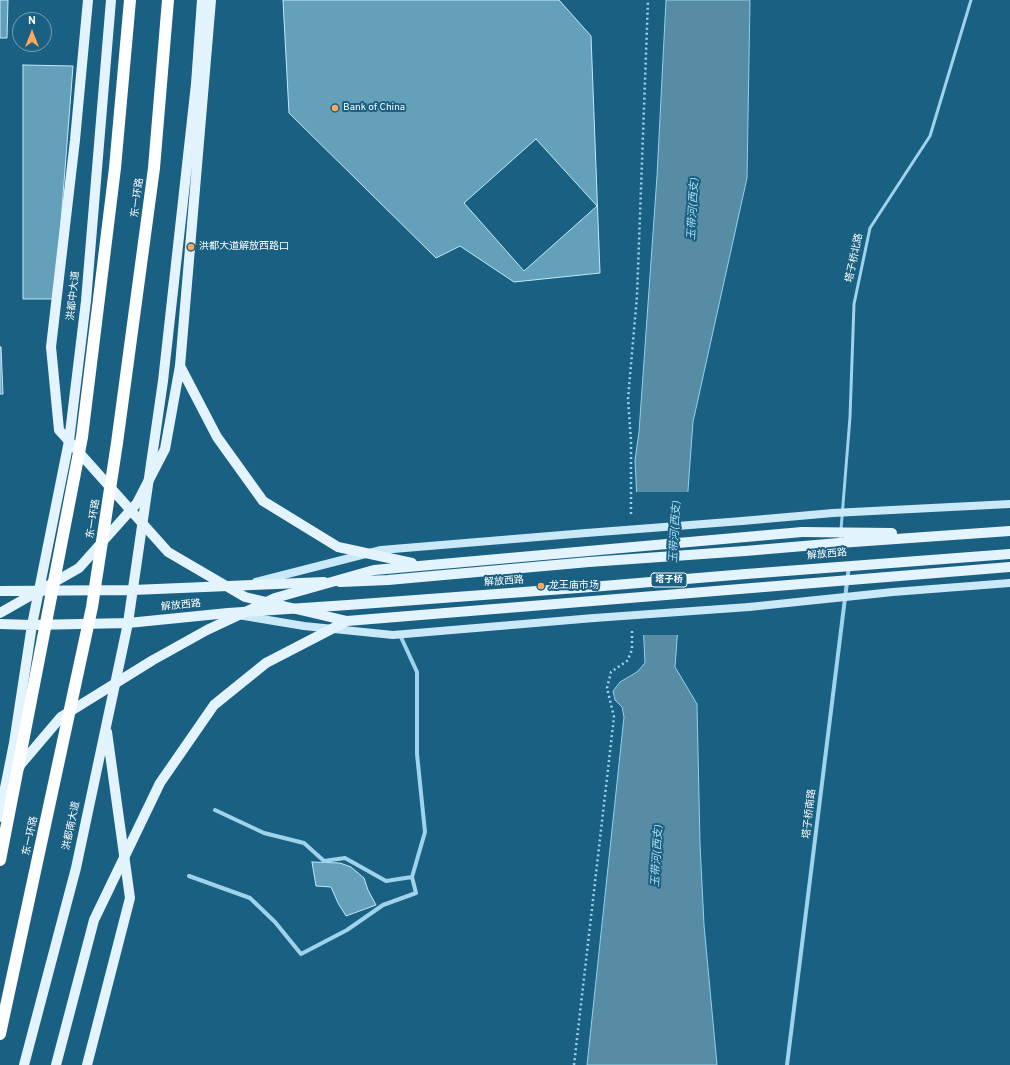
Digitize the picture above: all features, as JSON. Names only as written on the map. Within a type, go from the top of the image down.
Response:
[{"type":"highway","points":[[0,860],[82,437],[115,168],[130,0]]},
{"type":"highway","name":"东一环路","points":[[0,1034],[92,606],[118,436],[154,168],[168,0]]},
{"type":"main road","points":[[88,0],[75,140],[51,347],[59,430],[168,552],[245,597],[347,621],[1010,567]]},
{"type":"main road","name":"洪都中大道","points":[[39,591],[69,441],[86,301],[111,0]]},
{"type":"main road","points":[[133,590],[163,381],[196,84],[202,0]]},
{"type":"main road","points":[[0,614],[79,568],[137,503],[165,450],[180,366],[211,0]]},
{"type":"main road","points":[[180,366],[217,437],[263,501],[338,547],[423,565]]},
{"type":"main road","points":[[240,586],[381,550],[842,512],[1010,504]]},
{"type":"main road","name":"解放西路","points":[[0,591],[133,590],[388,580],[589,562],[745,552],[840,538],[1010,531]]},
{"type":"main road","points":[[0,817],[21,764],[61,717],[153,660],[207,630],[275,598],[374,570],[802,532],[840,538]]},
{"type":"main road","name":"解放西路","points":[[0,624],[32,625],[128,623],[228,613],[348,606],[849,565],[1010,554]]},
{"type":"main road","points":[[228,613],[304,626],[400,635],[594,618],[749,607],[1010,583]]},
{"type":"main road","name":"洪都南大道","points":[[24,1065],[76,868],[128,623],[133,590]]},
{"type":"main road","points":[[0,810],[14,743],[32,625],[39,591]]},
{"type":"main road","points":[[56,1065],[94,920],[160,783],[214,705],[266,663],[347,621]]},
{"type":"main road","points":[[87,1065],[130,898],[106,724]]},
{"type":"main road","points":[[0,773],[14,743]]},
{"type":"street","name":"塔子桥南路","points":[[787,1065],[849,565]]},
{"type":"street","points":[[189,876],[250,898],[275,922],[301,954],[347,930],[383,905],[416,893],[412,877],[425,832],[417,754],[417,672],[400,635]]},
{"type":"street","points":[[215,810],[264,833],[304,843],[324,861],[345,858],[386,881],[412,877]]},
{"type":"lane","name":"塔子桥北路","points":[[840,538],[850,418],[854,304],[870,228],[930,136],[971,0]]},
{"type":"water","name":"玉带河(西支)","points":[[666,0],[750,0],[747,178],[693,422],[675,667],[697,704],[700,844],[704,925],[717,1065],[587,1065],[624,717],[622,707],[615,700],[613,691],[620,682],[637,672],[645,663],[635,460],[639,432],[657,176]]},
{"type":"pier","points":[[635,492],[690,492],[679,635],[642,635]]},
{"type":"building","points":[[0,0],[8,0],[7,38],[0,38]]},
{"type":"building","points":[[283,0],[559,0],[591,36],[600,273],[514,282],[460,246],[436,258],[289,113]]},
{"type":"building","points":[[23,65],[73,66],[55,299],[23,299]]},
{"type":"building","points":[[536,139],[597,206],[524,271],[464,203]]},
{"type":"building","points":[[1,347],[3,394],[0,394]]},
{"type":"building","points":[[312,862],[340,863],[351,867],[364,878],[368,890],[376,905],[346,916],[331,887],[316,886]]},
{"type":"place","name":"Bank of China","points":[[335,108]]},
{"type":"place","name":"洪都大道解放西路口","points":[[191,247]]},
{"type":"place","name":"龙王庙市场","points":[[541,586]]}]
